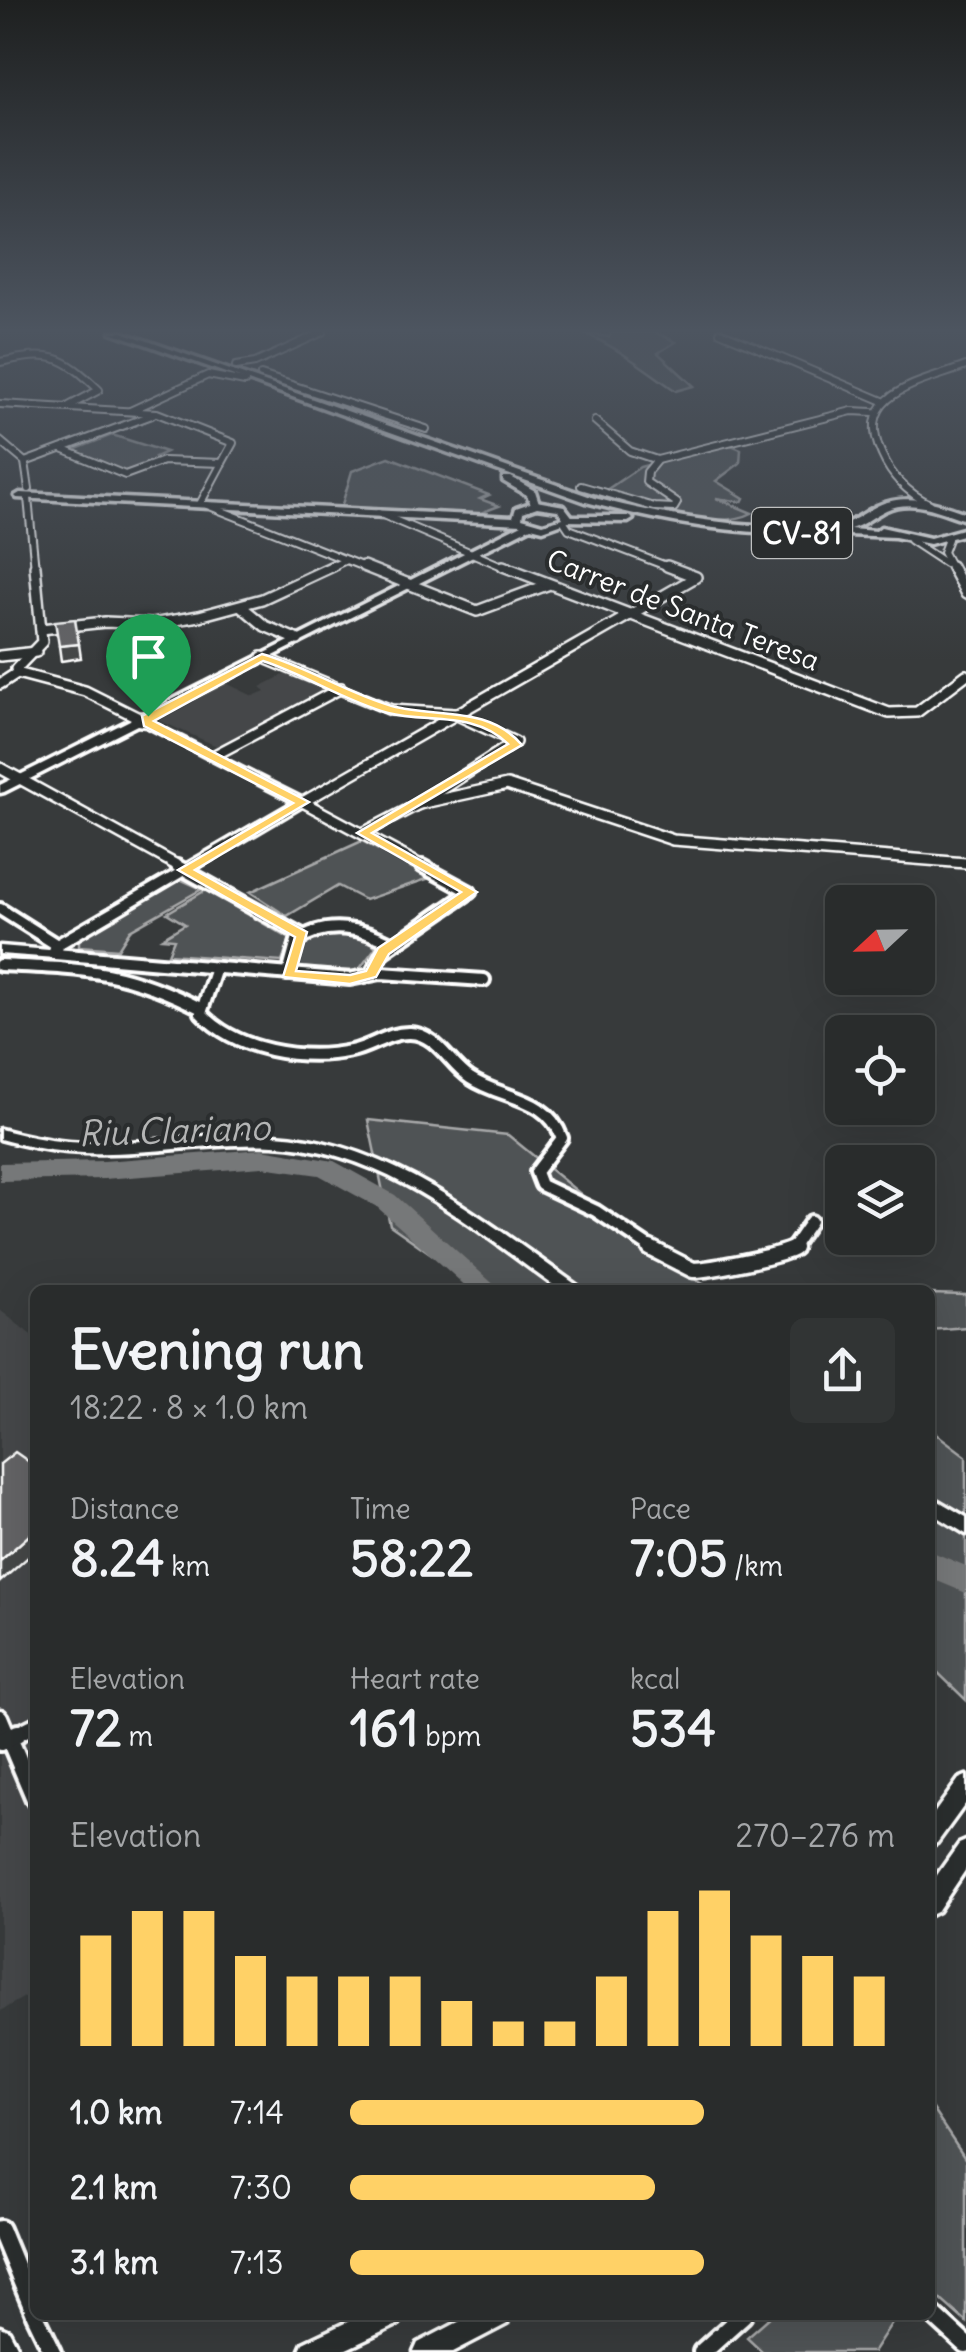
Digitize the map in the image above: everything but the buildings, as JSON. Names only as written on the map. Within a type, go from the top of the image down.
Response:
[{"type":"main road","name":"CV-81","points":[[417,442],[590,505],[714,528],[891,535],[910,540],[948,539],[964,532],[966,527],[964,517],[930,504],[892,504],[873,517],[848,526],[802,528],[718,524],[636,512],[590,500],[426,442]]},
{"type":"main road","points":[[466,461],[523,488],[536,504]]},
{"type":"main road","name":"CV-81","points":[[873,517],[891,535]]},
{"type":"main road","points":[[568,524],[625,518],[714,528]]},
{"type":"street","points":[[1,442],[25,462]]},
{"type":"street","points":[[25,462],[81,442]]},
{"type":"street","points":[[202,504],[230,442]]},
{"type":"street","points":[[619,442],[630,451],[657,460],[730,442]]},
{"type":"street","points":[[875,442],[895,480],[898,496],[892,504]]},
{"type":"street","points":[[62,449],[120,474],[163,461],[222,463]]},
{"type":"street","points":[[580,486],[660,508],[676,507],[677,503],[646,482],[647,472],[657,460]]},
{"type":"street","points":[[0,684],[42,646],[22,494],[25,462]]},
{"type":"street","points":[[895,480],[930,504]]},
{"type":"street","points":[[22,494],[378,513],[552,527],[568,524],[694,574],[692,580],[185,870],[56,949]]},
{"type":"street","points":[[202,504],[485,612],[534,588],[552,586]]},
{"type":"street","points":[[520,523],[519,510],[536,504],[561,508],[568,524]]},
{"type":"street","name":"Carrer de Santa Teresa","points":[[378,513],[552,586],[894,714],[917,712],[966,675]]},
{"type":"street","points":[[0,790],[472,553],[520,523]]},
{"type":"street","points":[[948,539],[942,549],[966,594]]},
{"type":"street","points":[[910,540],[948,566]]},
{"type":"street","points":[[41,629],[105,622],[166,622],[241,606],[346,560]]},
{"type":"street","points":[[241,606],[265,626],[298,640]]},
{"type":"street","points":[[4,656],[36,652]]},
{"type":"street","points":[[4,656],[16,671],[85,691],[470,892],[393,944],[376,959],[371,974]]},
{"type":"street","points":[[262,658],[396,711],[455,714],[507,736],[514,746],[363,833]]},
{"type":"street","points":[[213,756],[340,688]]},
{"type":"street","points":[[0,768],[302,935],[348,929],[393,944]]},
{"type":"street","points":[[419,804],[507,786],[674,840],[766,851],[966,862]]},
{"type":"street","points":[[0,909],[56,949]]},
{"type":"street","points":[[288,974],[302,935]]},
{"type":"street","points":[[0,950],[56,949],[354,979],[371,974],[484,980]]},
{"type":"street","points":[[0,965],[102,970],[153,984],[202,1009],[208,1022],[231,1035],[306,1057],[356,1050],[403,1033],[428,1039],[467,1076],[537,1104],[554,1120],[562,1138],[536,1172],[540,1185],[618,1223],[684,1268],[709,1270],[751,1257],[783,1256],[798,1245],[810,1221]]},
{"type":"street","points":[[202,1009],[216,968]]},
{"type":"street","points":[[0,1134],[56,1144],[146,1146],[278,1140],[334,1150],[443,1197],[565,1285]]},
{"type":"street","points":[[935,1506],[966,1526]]},
{"type":"street","points":[[0,1717],[4,1740],[30,1789]]},
{"type":"street","points":[[4,1740],[30,1727]]},
{"type":"street","points":[[935,1829],[966,1786]]},
{"type":"street","points":[[935,1897],[966,1852]]},
{"type":"street","points":[[0,2229],[30,2305]]},
{"type":"street","points":[[935,2317],[966,2345]]},
{"type":"street","points":[[37,2320],[53,2352]]},
{"type":"street","points":[[312,2352],[379,2320]]},
{"type":"street","points":[[427,2352],[488,2320]]},
{"type":"street","points":[[702,2352],[737,2320]]},
{"type":"street","points":[[0,2340],[7,2352]]},
{"type":"shaded area","points":[[95,442],[133,442],[166,452],[155,457],[158,461],[122,472],[71,451]]},
{"type":"shaded area","points":[[729,444],[741,449],[740,463],[716,481],[744,498],[742,502],[716,498],[752,513],[719,520],[698,519],[596,497],[640,467]]},
{"type":"shaded area","points":[[389,457],[489,495],[480,499],[499,506],[478,514],[341,508],[352,471]]},
{"type":"shaded area","points":[[291,671],[329,689],[219,747],[160,721],[159,717],[226,683],[253,696],[265,691],[260,687]]},
{"type":"shaded area","points":[[362,841],[430,878],[365,900],[338,886],[287,916],[250,892]]},
{"type":"shaded area","points":[[180,879],[202,889],[130,930],[118,949],[79,946],[79,937]]},
{"type":"shaded area","points":[[206,890],[290,939],[282,962],[168,954],[174,939],[162,938],[185,924],[167,913]]},
{"type":"shaded area","points":[[328,935],[367,938],[376,947],[358,971],[297,969],[307,940]]},
{"type":"shaded area","points":[[368,1120],[508,1135],[664,1262],[705,1285],[476,1285],[390,1225]]},
{"type":"shaded area","points":[[935,1294],[966,1295],[966,1327],[935,1330]]},
{"type":"shaded area","points":[[0,1310],[30,1334],[30,1994],[0,2011]]},
{"type":"shaded area","points":[[935,1433],[966,1456],[966,1700],[935,1670]]},
{"type":"shaded area","points":[[935,2114],[966,2160],[966,2322],[935,2294]]},
{"type":"shaded area","points":[[766,2320],[894,2320],[873,2352],[763,2352],[747,2337]]},
{"type":"waterway","name":"Riu Clariano","points":[[0,1172],[104,1170],[262,1158],[325,1167],[386,1201],[481,1285]]},
{"type":"waterway","name":"Riu Clariano","points":[[935,1566],[966,1580]]},
{"type":"route","points":[[262,658],[304,670],[391,710],[455,714],[507,736],[516,745],[363,833],[468,889],[470,895],[393,944],[376,959],[371,974],[350,979],[288,974],[297,940],[302,935],[185,870],[303,802],[148,723],[152,719],[148,716],[262,658]]}]
